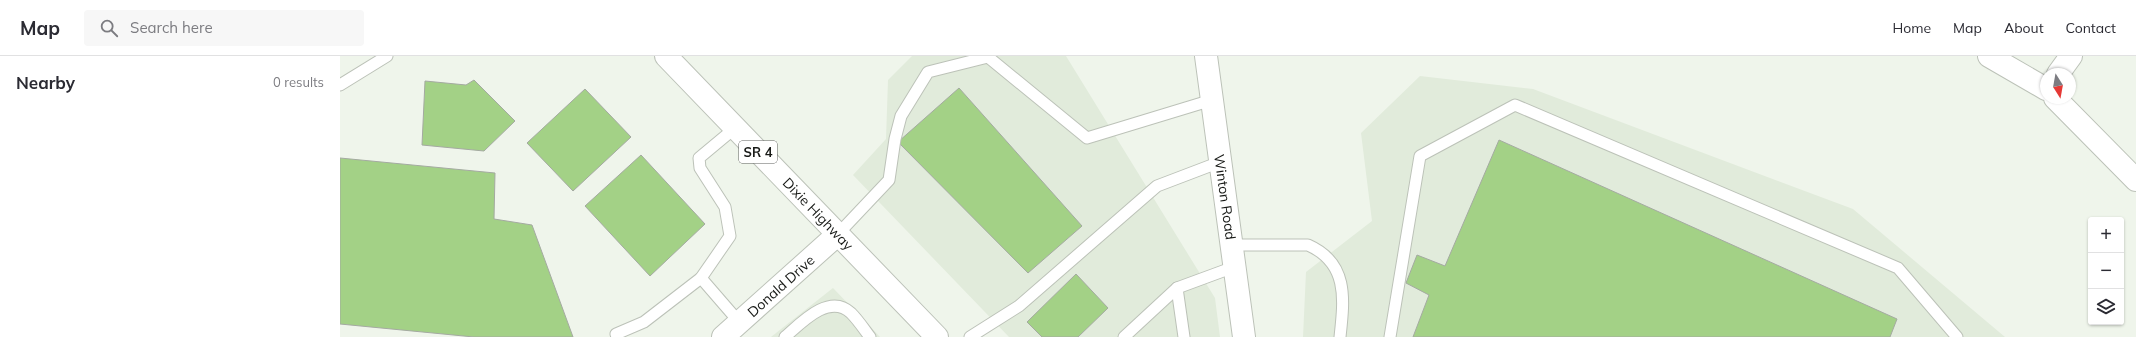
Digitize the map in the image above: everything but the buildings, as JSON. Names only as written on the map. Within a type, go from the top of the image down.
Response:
[{"type":"street","name":"Dixie Highway","points":[[666,56],[937,337]]},
{"type":"street","name":"Winton Road","points":[[1206,56],[1244,337]]},
{"type":"street","points":[[1989,56],[2040,86]]},
{"type":"street","points":[[2062,68],[2071,56]]},
{"type":"street","points":[[2061,104],[2136,180]]},
{"type":"street","name":"Donald Drive","points":[[723,337],[837,235]]},
{"type":"lane","points":[[340,85],[387,56]]},
{"type":"lane","points":[[837,235],[889,180],[895,139],[901,116],[928,72],[988,57],[1086,138],[1212,100]]},
{"type":"lane","points":[[1390,337],[1420,156],[1515,106],[1898,268],[1953,335]]},
{"type":"lane","points":[[617,337],[616,334],[644,322],[701,278],[730,236],[725,207],[700,168],[699,158],[735,128]]},
{"type":"lane","points":[[970,337],[1019,306],[1158,186],[1220,162]]},
{"type":"lane","points":[[1231,244],[1308,245],[1318,249],[1330,260],[1339,274],[1343,286],[1340,337]]},
{"type":"lane","points":[[1124,337],[1177,288],[1234,267]]},
{"type":"lane","points":[[701,278],[740,323]]},
{"type":"lane","points":[[1177,288],[1184,337]]},
{"type":"lane","points":[[785,337],[817,310],[837,306],[850,312],[870,337]]},
{"type":"shaded area","points":[[912,56],[1066,56],[1215,298],[1220,337],[1009,337],[853,175],[886,139],[888,80]]},
{"type":"shaded area","points":[[1420,76],[1533,89],[1853,209],[2005,337],[1303,337],[1306,272],[1372,221],[1361,133]]},
{"type":"shaded area","points":[[833,288],[880,337],[771,337]]}]
